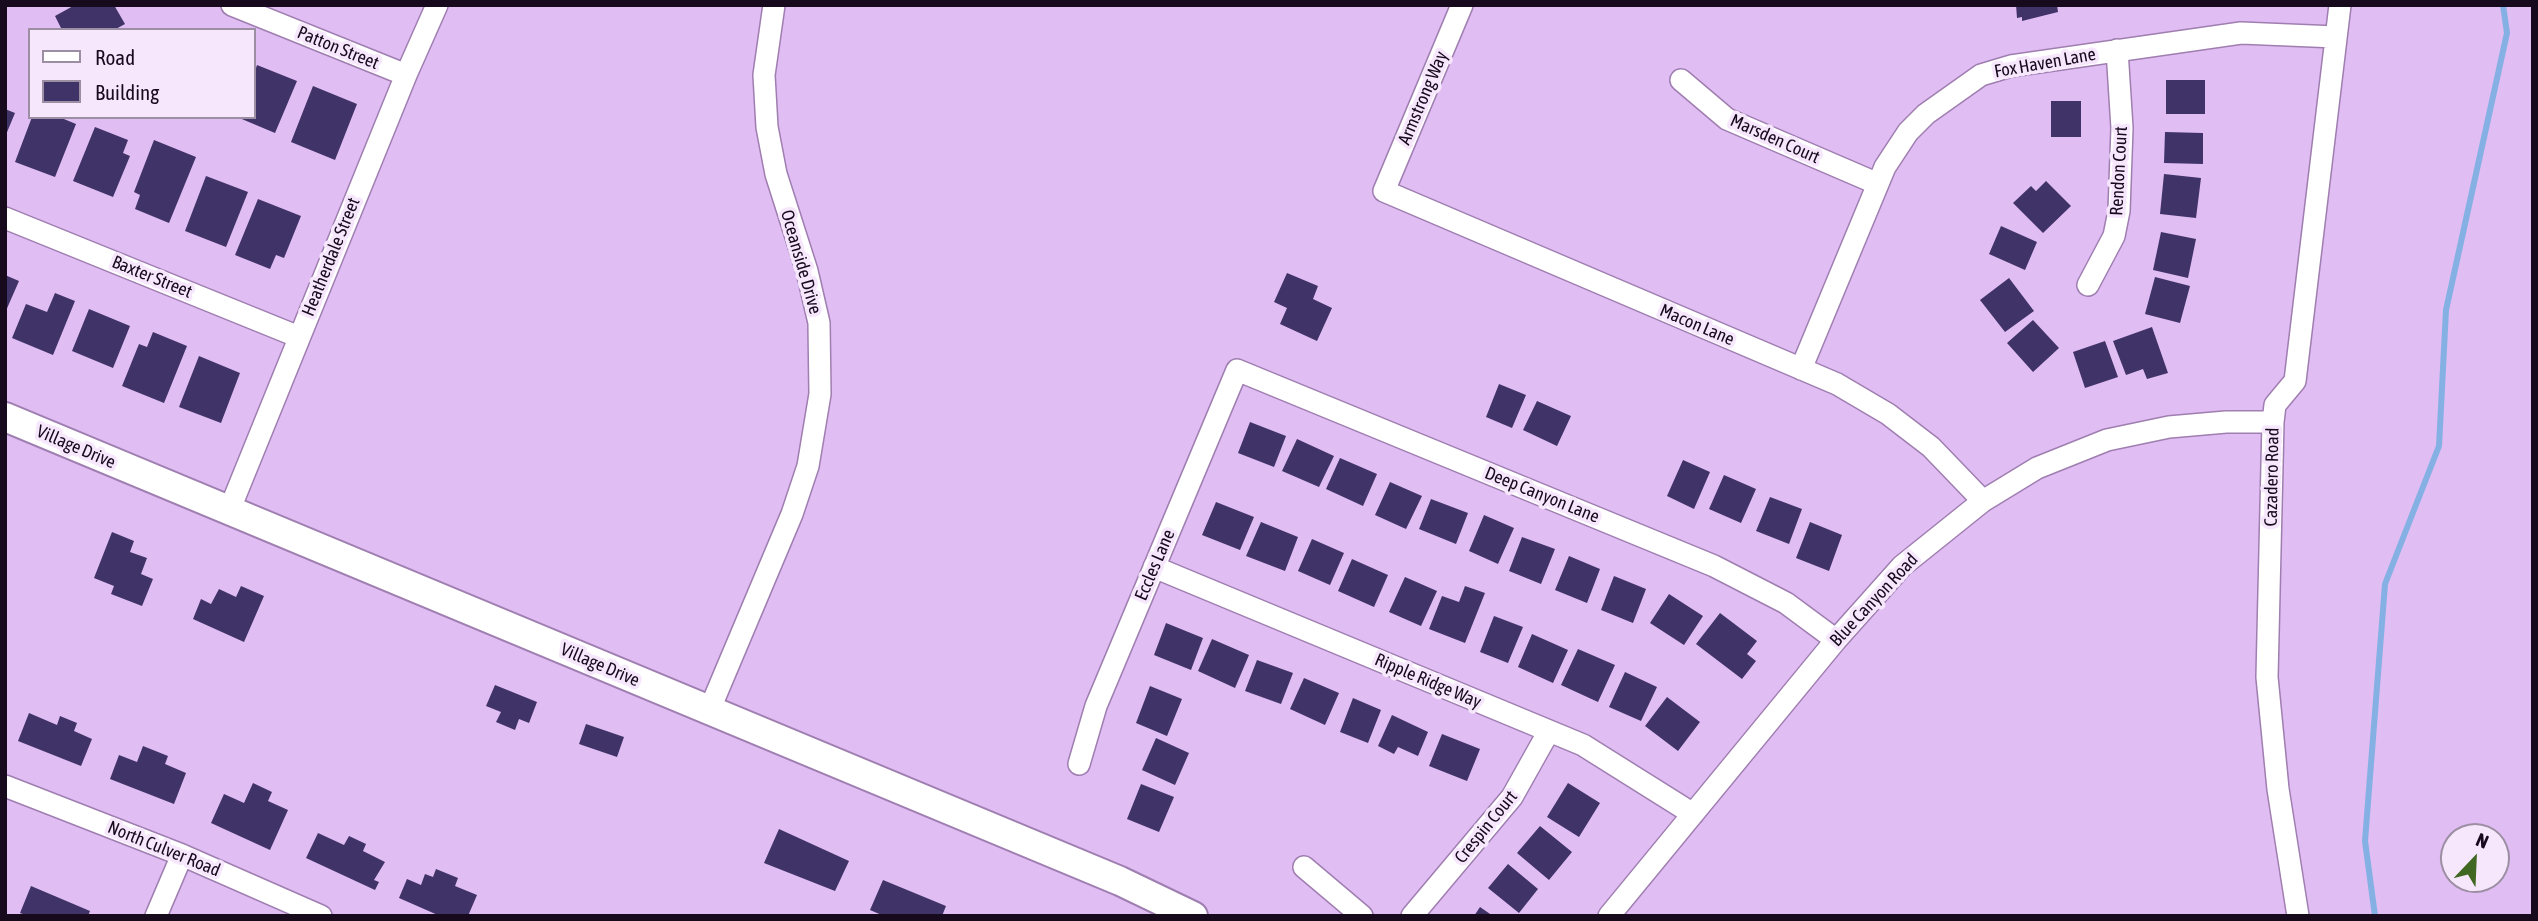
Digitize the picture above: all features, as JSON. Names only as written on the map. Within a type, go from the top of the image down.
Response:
[{"type":"main road","name":"Village Drive","points":[[5,417],[1120,881],[1193,916]]},
{"type":"street","name":"Patton Street","points":[[232,5],[406,75]]},
{"type":"street","name":"Heatherdale Street","points":[[229,511],[437,5]]},
{"type":"street","name":"Oceanside Drive","points":[[709,711],[792,514],[808,467],[820,394],[819,323],[807,271],[776,174],[767,127],[764,75],[774,5]]},
{"type":"street","name":"Armstrong Way","points":[[1384,191],[1462,5]]},
{"type":"street","name":"Cazadero Road","points":[[2298,916],[2278,789],[2267,677],[2273,422],[2274,405],[2295,380],[2340,5]]},
{"type":"street","name":"Fox Haven Lane","points":[[1801,369],[1878,184],[1908,132],[1953,93],[1981,75],[2011,66],[2241,33],[2336,37]]},
{"type":"street","name":"Rendon Court","points":[[2088,285],[2114,236],[2119,211],[2122,128],[2117,50]]},
{"type":"street","name":"Marsden Court","points":[[1681,80],[1727,119],[1878,184]]},
{"type":"street","name":"Macon Lane","points":[[1384,191],[1837,384],[1888,414],[1931,447],[1983,501]]},
{"type":"street","name":"Baxter Street","points":[[5,218],[299,337]]},
{"type":"street","name":"Eccles Lane","points":[[1079,764],[1096,705],[1237,370]]},
{"type":"street","name":"Deep Canyon Lane","points":[[1237,370],[1714,566],[1786,603],[1836,640]]},
{"type":"street","name":"Blue Canyon Road","points":[[1609,916],[1836,640],[1902,566],[1983,501],[2037,468],[2107,440],[2203,424],[2273,422]]},
{"type":"street","name":"Ripple Ridge Way","points":[[1154,567],[1549,731],[1621,766],[1693,814]]},
{"type":"street","name":"Crespin Court","points":[[1412,916],[1512,797],[1549,731]]},
{"type":"street","name":"North Culver Road","points":[[5,786],[182,855],[321,916]]},
{"type":"street","points":[[156,916],[182,855]]},
{"type":"street","points":[[1304,867],[1362,916]]},
{"type":"building","points":[[75,5],[114,5],[125,24],[118,28],[61,28],[55,16]]},
{"type":"building","points":[[2016,5],[2057,5],[2058,12],[2022,21],[2022,17],[2017,18]]},
{"type":"building","points":[[257,65],[297,81],[275,133],[242,119],[256,119]]},
{"type":"building","points":[[2166,80],[2205,80],[2205,114],[2166,114]]},
{"type":"building","points":[[313,86],[357,104],[335,160],[291,142]]},
{"type":"building","points":[[2051,101],[2081,101],[2081,137],[2051,137]]},
{"type":"building","points":[[5,109],[15,113],[5,137]]},
{"type":"building","points":[[31,119],[64,119],[76,124],[55,177],[15,162]]},
{"type":"building","points":[[95,127],[128,140],[123,153],[130,156],[113,197],[73,181]]},
{"type":"building","points":[[2165,132],[2203,133],[2203,164],[2164,163]]},
{"type":"building","points":[[154,140],[196,157],[169,223],[135,209],[140,195],[134,192]]},
{"type":"building","points":[[2164,174],[2201,178],[2196,218],[2160,214]]},
{"type":"building","points":[[206,176],[248,192],[226,247],[185,231]]},
{"type":"building","points":[[2046,181],[2071,206],[2043,233],[2013,203],[2031,186],[2036,191]]},
{"type":"building","points":[[258,199],[301,216],[284,258],[276,255],[270,269],[235,255]]},
{"type":"building","points":[[2001,226],[2037,242],[2025,270],[1989,254]]},
{"type":"building","points":[[2161,232],[2196,239],[2188,278],[2153,270]]},
{"type":"building","points":[[1287,273],[1318,286],[1313,299],[1332,308],[1317,341],[1280,324],[1287,308],[1274,302]]},
{"type":"building","points":[[5,275],[19,281],[5,313]]},
{"type":"building","points":[[2155,277],[2190,286],[2180,323],[2145,314]]},
{"type":"building","points":[[2009,278],[2034,311],[2005,332],[1980,300]]},
{"type":"building","points":[[55,293],[75,301],[53,355],[12,338],[26,304],[47,312]]},
{"type":"building","points":[[89,309],[130,326],[113,368],[72,351]]},
{"type":"building","points":[[2033,320],[2059,348],[2033,372],[2007,343]]},
{"type":"building","points":[[2152,327],[2168,373],[2147,379],[2143,369],[2126,375],[2113,341]]},
{"type":"building","points":[[153,332],[187,346],[164,403],[122,386],[139,344],[147,347]]},
{"type":"building","points":[[2105,341],[2118,377],[2085,388],[2073,352]]},
{"type":"building","points":[[199,356],[240,373],[221,423],[179,407]]},
{"type":"building","points":[[1499,384],[1526,395],[1512,428],[1486,417]]},
{"type":"building","points":[[1537,401],[1571,416],[1557,446],[1523,430]]},
{"type":"building","points":[[1250,422],[1286,436],[1274,467],[1238,453]]},
{"type":"building","points":[[1297,439],[1334,456],[1319,487],[1282,471]]},
{"type":"building","points":[[1340,458],[1377,474],[1363,506],[1326,489]]},
{"type":"building","points":[[1683,460],[1710,472],[1694,509],[1667,496]]},
{"type":"building","points":[[1724,475],[1756,489],[1741,523],[1709,509]]},
{"type":"building","points":[[1390,482],[1422,496],[1406,529],[1375,515]]},
{"type":"building","points":[[1770,497],[1802,509],[1789,544],[1756,531]]},
{"type":"building","points":[[1431,499],[1468,513],[1456,544],[1419,529]]},
{"type":"building","points":[[1216,502],[1254,517],[1240,550],[1202,535]]},
{"type":"building","points":[[1484,515],[1514,528],[1498,564],[1469,551]]},
{"type":"building","points":[[1261,522],[1298,537],[1285,571],[1246,556]]},
{"type":"building","points":[[1810,522],[1842,535],[1829,571],[1796,558]]},
{"type":"building","points":[[112,532],[134,541],[130,552],[147,558],[141,574],[153,579],[142,606],[111,594],[114,586],[94,578]]},
{"type":"building","points":[[1522,537],[1555,549],[1541,584],[1509,571]]},
{"type":"building","points":[[1312,539],[1344,553],[1330,585],[1298,571]]},
{"type":"building","points":[[1569,556],[1600,569],[1587,603],[1555,590]]},
{"type":"building","points":[[1352,559],[1388,575],[1374,607],[1338,591]]},
{"type":"building","points":[[1614,576],[1646,589],[1633,623],[1601,610]]},
{"type":"building","points":[[1405,577],[1437,591],[1421,626],[1389,612]]},
{"type":"building","points":[[241,586],[264,596],[244,642],[193,619],[201,599],[211,604],[219,589],[236,597]]},
{"type":"building","points":[[1465,586],[1485,593],[1465,643],[1429,629],[1442,596],[1459,602]]},
{"type":"building","points":[[1669,594],[1703,616],[1684,645],[1650,623]]},
{"type":"building","points":[[1720,613],[1757,641],[1747,654],[1756,661],[1742,679],[1696,644]]},
{"type":"building","points":[[1494,616],[1523,627],[1508,663],[1480,652]]},
{"type":"building","points":[[1166,623],[1203,638],[1191,670],[1154,655]]},
{"type":"building","points":[[1532,634],[1568,650],[1553,683],[1518,667]]},
{"type":"building","points":[[1212,639],[1249,655],[1235,688],[1198,671]]},
{"type":"building","points":[[1578,649],[1615,665],[1598,702],[1561,685]]},
{"type":"building","points":[[1257,660],[1293,673],[1281,704],[1245,691]]},
{"type":"building","points":[[1625,672],[1657,687],[1641,721],[1609,707]]},
{"type":"building","points":[[1304,678],[1339,693],[1325,725],[1290,709]]},
{"type":"building","points":[[495,685],[537,702],[529,723],[519,719],[515,730],[496,722],[501,712],[486,706]]},
{"type":"building","points":[[1150,686],[1182,699],[1167,736],[1136,723]]},
{"type":"building","points":[[1667,697],[1700,722],[1678,751],[1645,726]]},
{"type":"building","points":[[1353,698],[1381,710],[1368,743],[1340,732]]},
{"type":"building","points":[[29,713],[57,725],[60,716],[77,723],[74,731],[92,739],[81,766],[18,741]]},
{"type":"building","points":[[1392,715],[1428,732],[1418,756],[1398,747],[1394,754],[1378,746]]},
{"type":"building","points":[[586,724],[624,737],[617,757],[579,744]]},
{"type":"building","points":[[1442,734],[1480,749],[1467,781],[1429,766]]},
{"type":"building","points":[[1156,738],[1189,753],[1175,785],[1142,770]]},
{"type":"building","points":[[143,746],[168,756],[165,764],[186,773],[174,804],[110,779],[119,755],[137,762]]},
{"type":"building","points":[[253,783],[272,792],[268,801],[288,810],[270,850],[211,823],[224,794],[244,803]]},
{"type":"building","points":[[1568,783],[1600,803],[1579,837],[1547,817]]},
{"type":"building","points":[[1141,784],[1174,797],[1159,832],[1127,819]]},
{"type":"building","points":[[1540,826],[1572,852],[1549,880],[1517,853]]},
{"type":"building","points":[[779,829],[849,861],[835,891],[764,863]]},
{"type":"building","points":[[318,833],[344,845],[349,836],[366,844],[363,851],[385,862],[374,880],[379,882],[375,890],[306,858]]},
{"type":"building","points":[[1508,864],[1538,889],[1519,913],[1488,888]]},
{"type":"building","points":[[436,869],[458,878],[455,886],[477,895],[468,916],[440,916],[399,898],[407,879],[421,885],[425,874],[433,877]]},
{"type":"building","points":[[883,880],[946,906],[942,916],[884,916],[870,910]]},
{"type":"building","points":[[31,886],[90,911],[88,916],[28,916],[20,913]]},
{"type":"building","points":[[1480,907],[1493,916],[1474,916]]},
{"type":"waterway","points":[[2375,916],[2365,841],[2385,584],[2439,446],[2446,310],[2507,33],[2503,5]]}]
